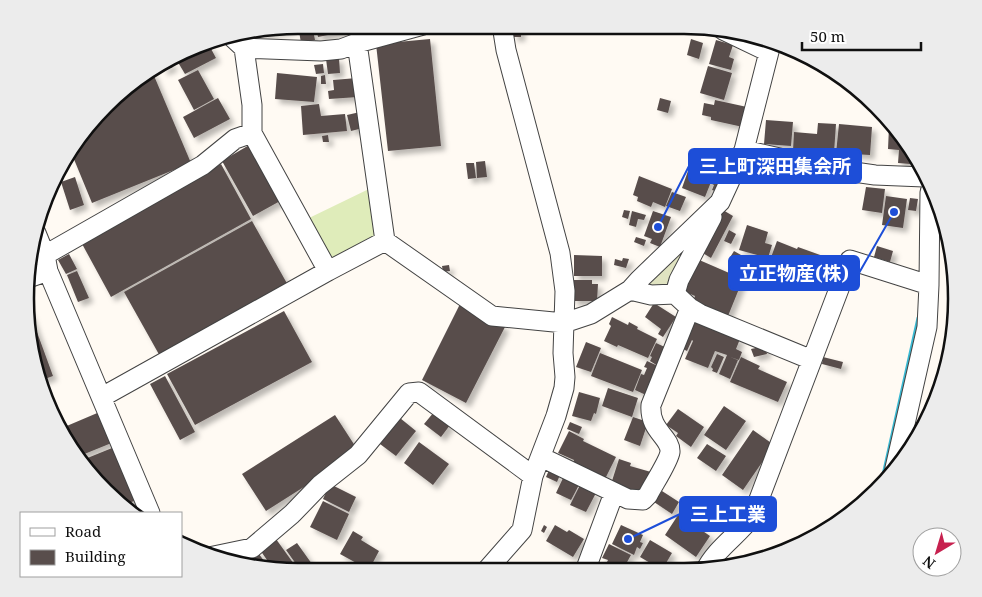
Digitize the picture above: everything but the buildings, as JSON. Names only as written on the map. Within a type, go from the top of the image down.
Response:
[{"type":"street","points":[[328,271],[252,133],[252,105],[237,42],[321,51],[341,49],[390,34]]},
{"type":"street","points":[[493,563],[522,530],[534,476],[564,388],[565,290],[560,253],[506,50],[503,34]]},
{"type":"street","points":[[357,43],[385,241],[492,316],[564,323],[591,314],[630,290],[720,202]]},
{"type":"street","points":[[675,294],[679,280],[720,202],[744,150],[769,48]]},
{"type":"street","points":[[35,272],[46,263],[203,165],[235,139],[252,133]]},
{"type":"street","points":[[744,150],[819,167],[875,175],[919,177]]},
{"type":"street","points":[[898,454],[927,327],[930,202]]},
{"type":"street","points":[[102,396],[385,241]]},
{"type":"street","points":[[40,244],[150,512]]},
{"type":"street","points":[[709,562],[753,515],[850,260],[929,285]]},
{"type":"street","points":[[630,290],[651,295],[675,294],[690,308],[812,360]]},
{"type":"street","points":[[541,457],[628,499],[643,500],[648,495],[670,453],[669,445],[653,423],[650,414],[651,405],[690,308]]},
{"type":"street","points":[[227,553],[252,548],[292,514],[320,485],[358,455],[409,393],[419,392],[534,476]]},
{"type":"street","points":[[587,563],[614,493]]},
{"type":"green space","points":[[373,187],[379,234],[336,260],[329,259],[307,219]]},
{"type":"green space","points":[[702,228],[669,289],[640,286]]},
{"type":"waterway","points":[[885,471],[919,318]]},
{"type":"place","name":"立正物産(株)","points":[[894,212]]},
{"type":"place","name":"三上町深田集会所","points":[[658,227]]},
{"type":"place","name":"三上工業","points":[[628,539]]}]
